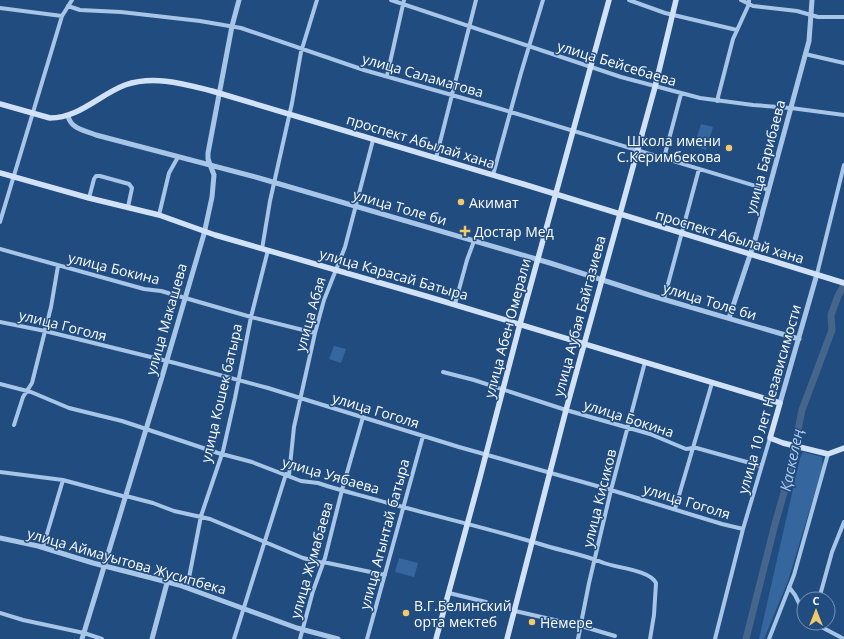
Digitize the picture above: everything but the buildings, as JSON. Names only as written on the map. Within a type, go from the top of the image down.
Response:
[{"type":"main road","name":"улица Абен Омерали","points":[[436,639],[468,524],[537,260],[609,0]]},
{"type":"main road","name":"улица Аубая Байгазиева","points":[[507,639],[566,410],[655,87],[676,0]]},
{"type":"main road","name":"проспект Абылай хана","points":[[0,104],[50,118],[68,116],[120,88],[137,82],[153,81],[179,83],[493,175],[844,283]]},
{"type":"main road","name":"улица Карасай Батыра","points":[[0,173],[89,198],[159,215],[265,250],[454,304],[780,404]]},
{"type":"main road","name":"улица 10 лет Независимости","points":[[770,438],[780,404]]},
{"type":"main road","points":[[770,438],[783,443],[828,454],[844,448]]},
{"type":"street","points":[[0,222],[15,177],[62,16],[71,0]]},
{"type":"street","name":"улица Макашева","points":[[82,639],[204,231],[214,186],[214,175],[208,159],[208,153],[232,26],[239,0]]},
{"type":"street","name":"улица Кошек батыра","points":[[187,588],[201,516],[227,436],[265,250],[274,183],[302,49],[317,0]]},
{"type":"street","name":"улица Бейсебаева","points":[[391,0],[403,2],[591,67],[681,94],[717,101],[844,115]]},
{"type":"street","points":[[436,158],[476,0]]},
{"type":"street","points":[[493,175],[543,0]]},
{"type":"street","points":[[629,0],[672,14],[737,30]]},
{"type":"street","points":[[741,0],[749,2],[753,6],[796,11],[818,17],[844,16]]},
{"type":"street","name":"улица Барибаева","points":[[729,318],[750,255],[769,190],[806,54],[809,41],[812,0]]},
{"type":"street","points":[[387,76],[403,2]]},
{"type":"street","points":[[717,101],[728,56],[749,2]]},
{"type":"street","name":"улица Саламатова","points":[[68,6],[80,10],[121,12],[232,26],[254,32],[342,63],[769,190]]},
{"type":"street","points":[[0,8],[62,16]]},
{"type":"street","points":[[806,54],[844,63]]},
{"type":"street","points":[[664,158],[681,94]]},
{"type":"street","name":"улица Толе би","points":[[68,116],[70,123],[88,132],[274,183],[474,241],[799,339]]},
{"type":"street","name":"улица Абая","points":[[234,639],[264,542],[288,475],[294,427],[315,333],[324,300],[335,269],[340,260],[356,207],[373,140]]},
{"type":"street","points":[[159,215],[169,173],[178,157]]},
{"type":"street","name":"улица 10 лет Независимости","points":[[780,404],[817,274],[844,165]]},
{"type":"street","points":[[664,299],[699,169]]},
{"type":"street","points":[[89,198],[94,178],[100,176],[129,184],[132,188],[128,207]]},
{"type":"street","points":[[454,304],[474,241]]},
{"type":"street","name":"улица Бокина","points":[[0,249],[144,289],[161,291],[251,317],[315,333]]},
{"type":"street","points":[[14,425],[22,397],[24,393],[28,391],[32,383],[45,331],[58,266]]},
{"type":"street","name":"улица Гоголя","points":[[0,322],[45,331],[300,398],[486,455],[743,529]]},
{"type":"street","name":"улица Кисиков","points":[[578,639],[589,583],[611,490],[646,362]]},
{"type":"street","name":"улица Бокина","points":[[443,372],[503,389],[566,410],[666,440],[686,449],[693,448],[761,466]]},
{"type":"street","points":[[676,509],[712,383]]},
{"type":"street","name":"улица Уябаева","points":[[0,384],[28,391],[69,408],[146,428],[222,454],[240,458],[302,481],[318,483],[596,558],[605,563],[647,575],[654,578],[656,583],[654,615],[650,639]]},
{"type":"street","name":"улица Жумабаева","points":[[300,639],[363,417]]},
{"type":"street","name":"улица Агынтай батыра","points":[[367,639],[423,436]]},
{"type":"street","name":"улица 10 лет Независимости","points":[[715,639],[743,529],[770,438]]},
{"type":"street","points":[[769,639],[801,551],[828,454]]},
{"type":"street","points":[[0,472],[63,480],[153,503],[174,511],[201,516],[303,558],[385,575]]},
{"type":"street","points":[[43,548],[63,480]]},
{"type":"street","points":[[821,591],[832,552],[844,524]]},
{"type":"street","name":"улица Аймауытова Жусипбека","points":[[0,538],[43,548],[187,588],[303,630],[338,639]]},
{"type":"street","points":[[152,639],[167,583]]},
{"type":"street","points":[[789,587],[796,597]]},
{"type":"street","points":[[449,593],[486,602]]},
{"type":"street","points":[[515,611],[581,626],[615,636]]},
{"type":"street","points":[[0,613],[23,620],[84,633],[102,639]]},
{"type":"street","points":[[830,631],[844,638]]},
{"type":"shaded area","points":[[701,124],[713,127],[706,150],[694,146]]},
{"type":"shaded area","points":[[334,346],[346,349],[341,363],[329,359]]},
{"type":"shaded area","points":[[803,452],[822,457],[823,466],[788,581],[764,639],[759,639],[800,458]]},
{"type":"shaded area","points":[[399,558],[418,563],[414,577],[395,572]]},
{"type":"waterway","name":"Қаскелең","points":[[746,639],[788,479],[802,410],[832,330],[831,315],[844,285]]},
{"type":"place","name":"Школа имени С.Керимбекова","points":[[729,148]]},
{"type":"place","name":"Акимат","points":[[461,202]]},
{"type":"place","name":"Достар Мед","points":[[465,231]]},
{"type":"place","name":"В.Г.Белинский орта мектеб","points":[[406,613]]},
{"type":"place","name":"Немере","points":[[532,622]]}]
